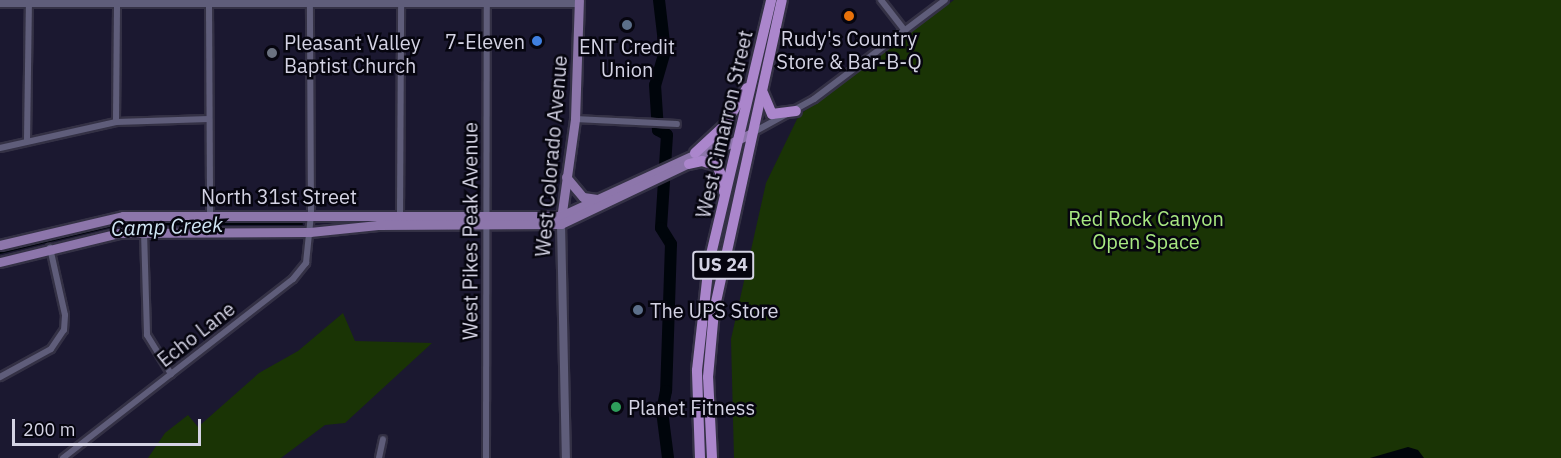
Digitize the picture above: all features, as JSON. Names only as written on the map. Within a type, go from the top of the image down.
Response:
[{"type":"highway","name":"West Cimarron Street","points":[[711,458],[708,399],[714,311],[755,69],[771,0]]},
{"type":"highway","name":"West Cimarron Street","points":[[700,458],[697,399],[701,319],[717,238],[744,136],[763,84],[782,0]]},
{"type":"highway","points":[[695,153],[729,119],[755,69]]},
{"type":"highway","points":[[763,84],[764,103],[772,114],[796,111]]},
{"type":"highway","points":[[681,165],[702,160],[714,165],[724,182],[717,238]]},
{"type":"main road","points":[[0,3],[579,1]]},
{"type":"main road","name":"West Colorado Avenue","points":[[566,458],[561,220],[575,119],[579,1]]},
{"type":"main road","points":[[681,165],[695,153],[744,136]]},
{"type":"main road","points":[[561,220],[597,199],[681,165],[744,136]]},
{"type":"main road","points":[[566,177],[583,197],[597,199]]},
{"type":"main road","points":[[561,220],[653,177]]},
{"type":"main road","name":"North 31st Street","points":[[0,245],[109,217],[210,214],[487,213],[561,220]]},
{"type":"main road","name":"North 31st Street","points":[[0,262],[101,236],[144,232],[310,232],[400,225],[561,220]]},
{"type":"street","points":[[881,0],[905,31]]},
{"type":"street","points":[[744,136],[796,111],[945,0]]},
{"type":"street","name":"Echo Lane","points":[[63,458],[301,272],[310,252],[310,1]]},
{"type":"street","points":[[400,225],[401,1]]},
{"type":"street","name":"West Pikes Peak Avenue","points":[[486,458],[489,2]]},
{"type":"street","points":[[27,141],[29,3]]},
{"type":"street","points":[[116,122],[117,3]]},
{"type":"street","points":[[209,3],[210,214]]},
{"type":"street","points":[[0,148],[116,122],[209,119]]},
{"type":"street","points":[[575,119],[677,124]]},
{"type":"street","points":[[144,232],[147,335],[171,374]]},
{"type":"street","points":[[0,377],[51,349],[64,330],[65,315],[49,248]]},
{"type":"street","points":[[379,458],[383,439]]},
{"type":"green space","name":"Red Rock Canyon Open Space","points":[[954,0],[1561,0],[1561,458],[734,458],[731,339],[766,183],[799,115]]},
{"type":"green space","points":[[343,313],[355,341],[432,343],[345,423],[325,425],[281,458],[148,458],[165,433],[188,415],[198,427],[259,373],[298,351]]},
{"type":"shaded area","points":[[1408,447],[1418,450],[1424,458],[1370,458]]},
{"type":"waterway","points":[[659,0],[665,51],[655,85],[658,130],[667,135],[661,228],[671,244],[666,391],[662,411],[668,458]]},
{"type":"waterway","name":"Camp Creek","points":[[0,253],[121,224],[302,224]]},
{"type":"place","name":"Rudy's Country Store & Bar-B-Q","points":[[849,16]]},
{"type":"place","name":"ENT Credit Union","points":[[627,25]]},
{"type":"place","name":"7-Eleven","points":[[537,41]]},
{"type":"place","name":"Pleasant Valley Baptist Church","points":[[272,53]]},
{"type":"place","name":"The UPS Store","points":[[638,310]]},
{"type":"place","name":"Planet Fitness","points":[[616,407]]}]
